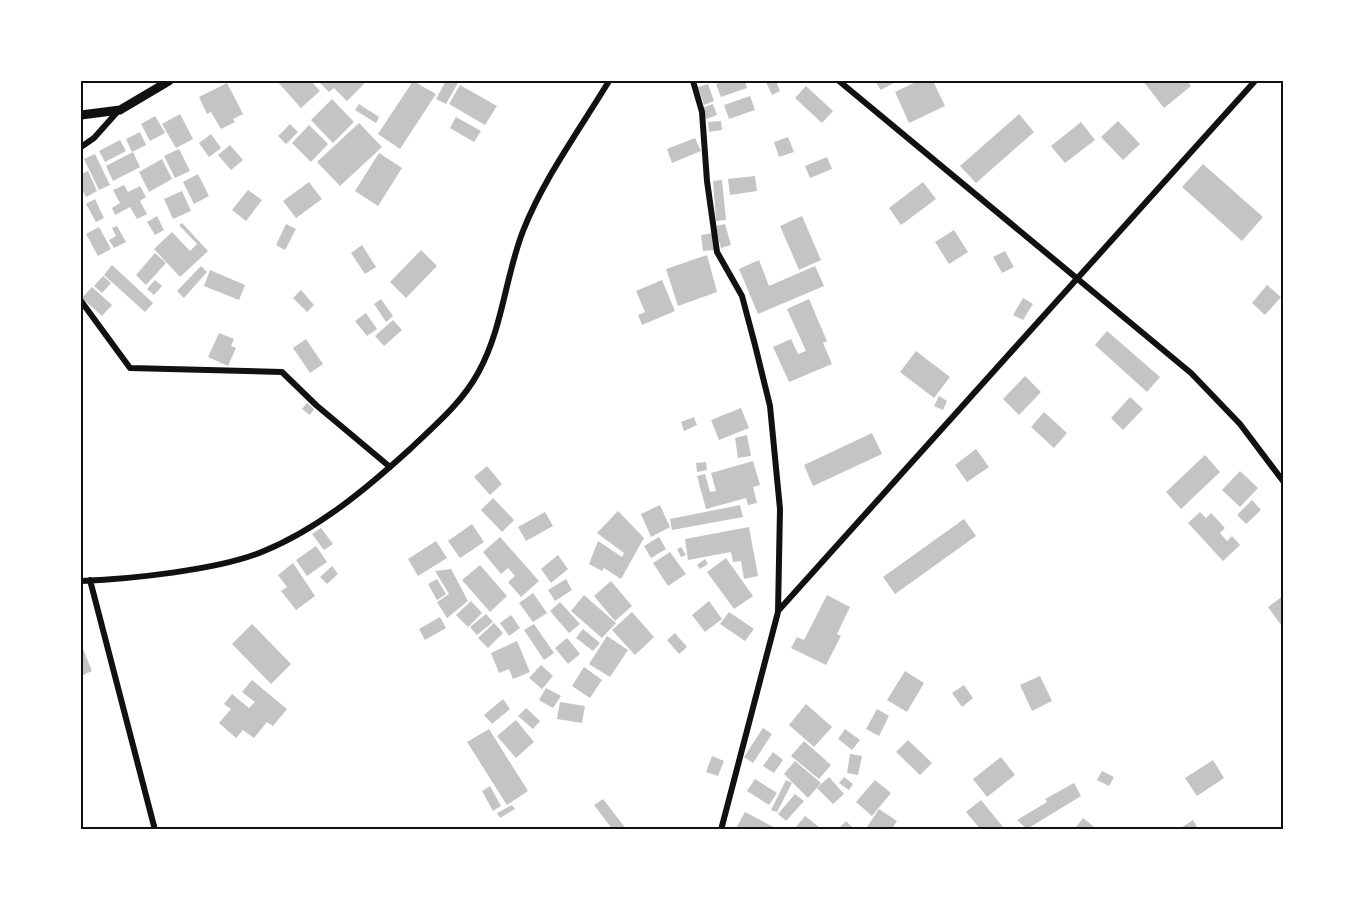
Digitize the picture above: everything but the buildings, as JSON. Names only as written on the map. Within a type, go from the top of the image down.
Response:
[{"type":"street","points":[[81,147],[94,138],[120,110],[169,81]]},
{"type":"street","points":[[81,580],[223,563],[262,552],[297,536],[390,467],[450,412],[478,374],[495,338],[522,232],[537,202],[609,81]]},
{"type":"street","points":[[693,81],[702,112],[707,181],[717,252],[742,296],[770,406],[780,509],[778,612],[721,830]]},
{"type":"street","points":[[839,81],[1191,373],[1240,424],[1283,481]]},
{"type":"street","points":[[778,612],[1255,81]]},
{"type":"street","points":[[81,115],[120,110]]},
{"type":"street","points":[[81,301],[130,368],[282,372],[390,467]]},
{"type":"street","points":[[90,580],[155,830]]}]
